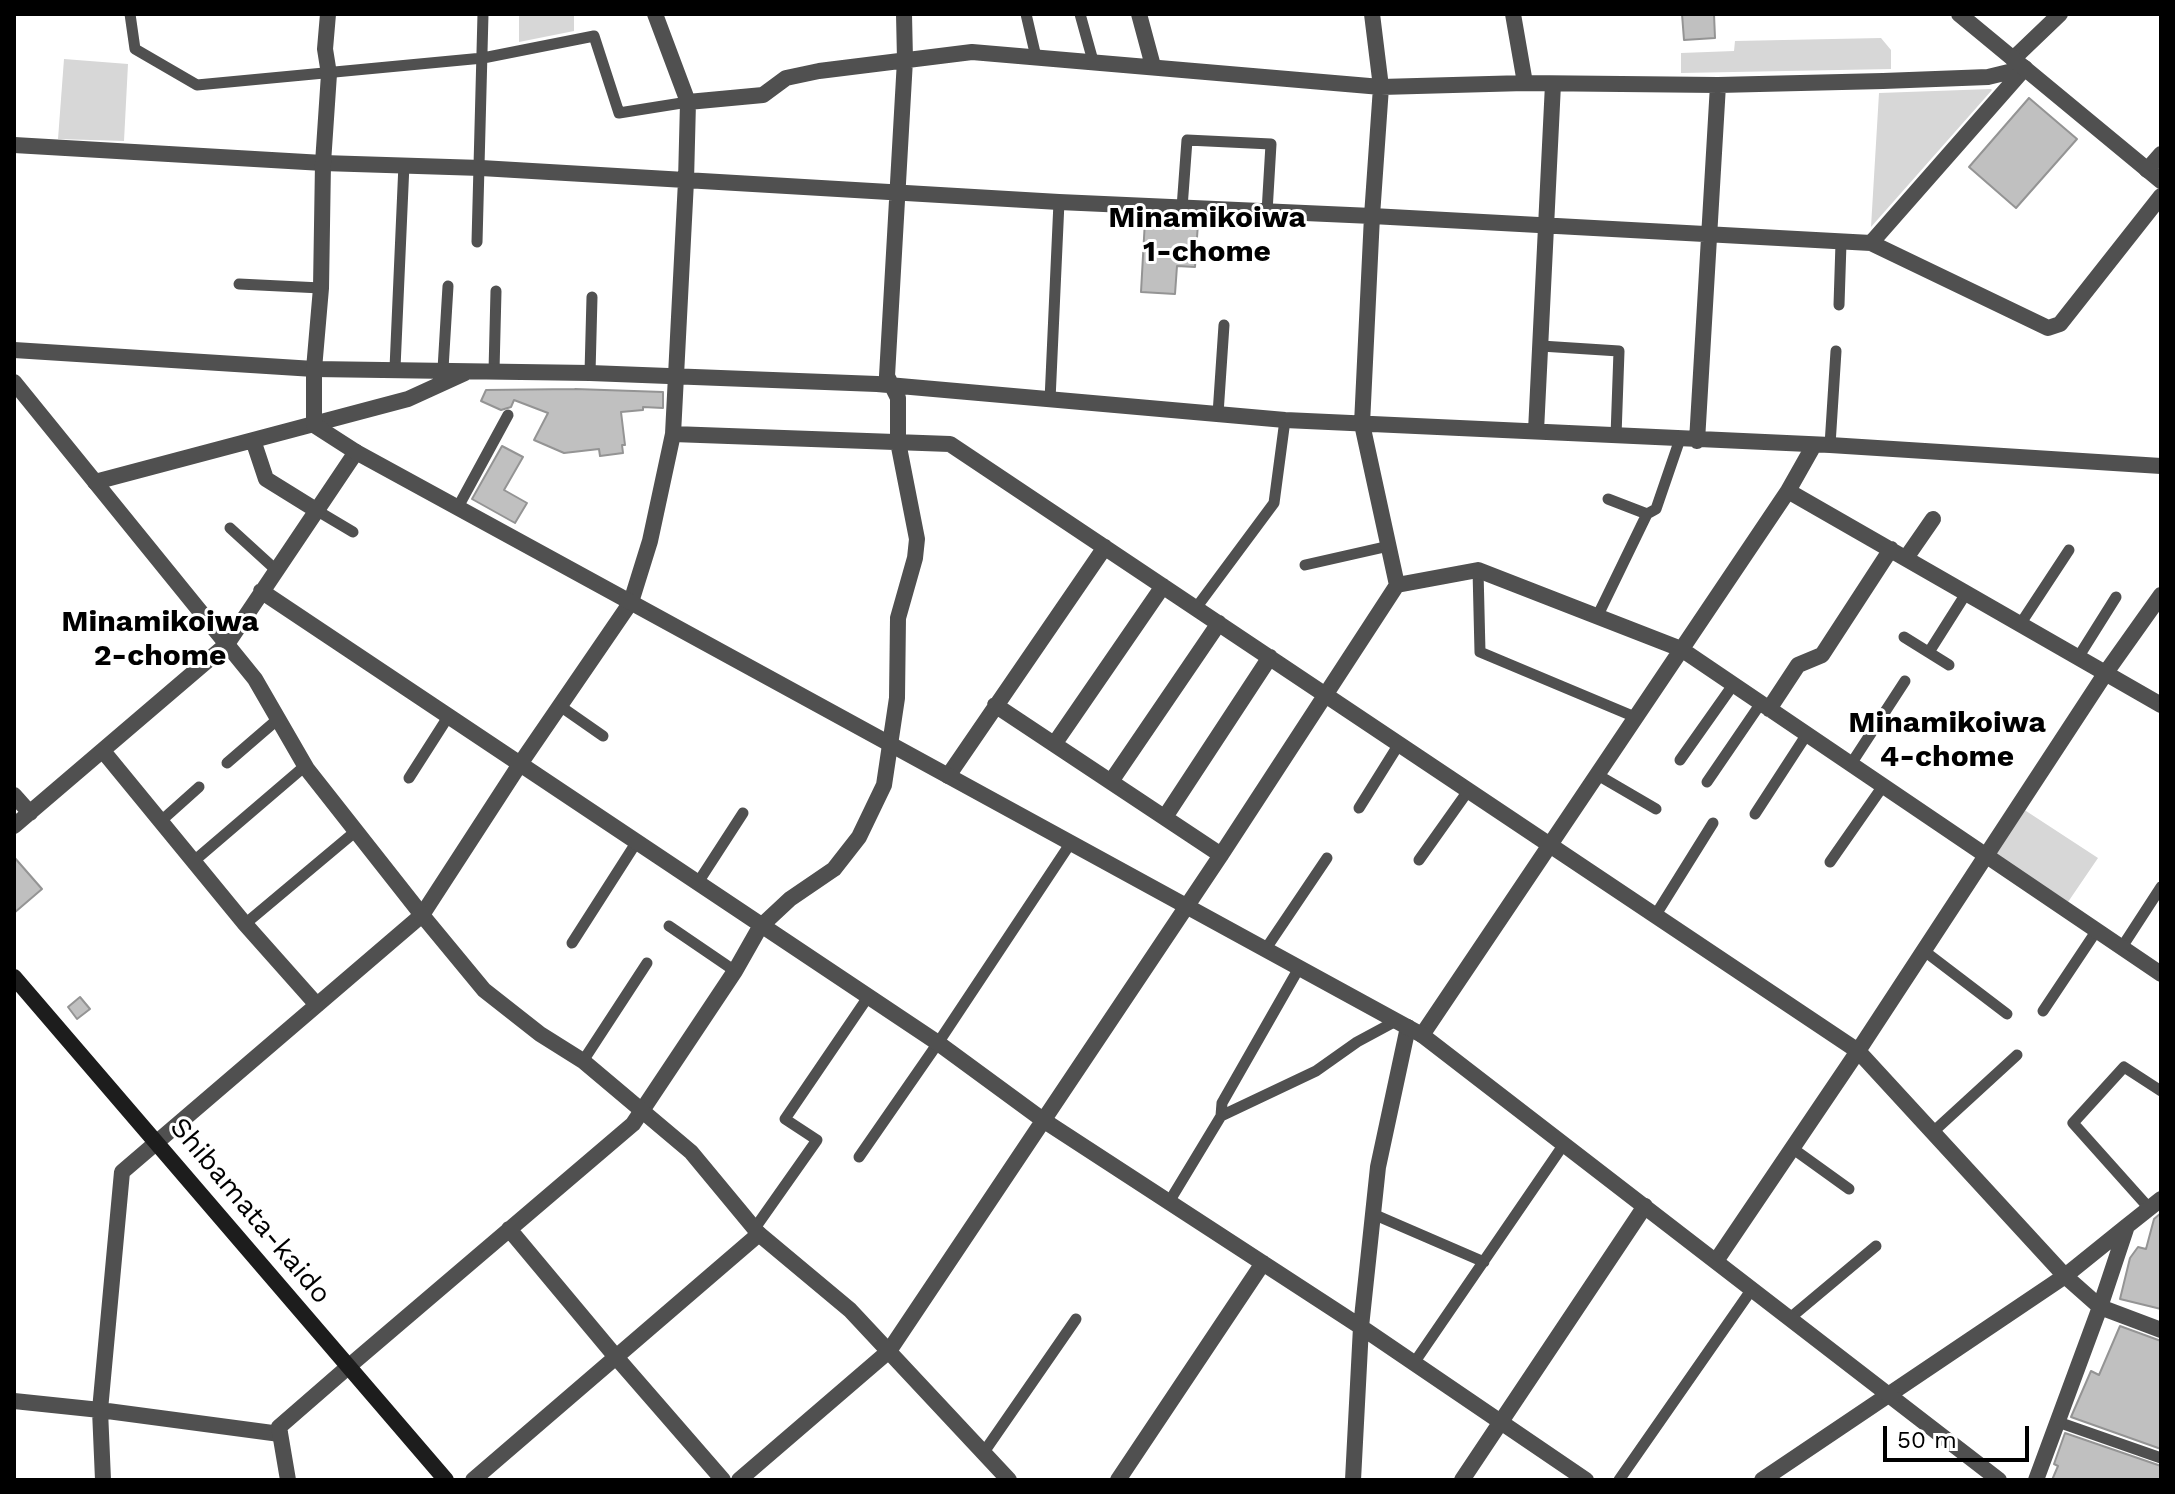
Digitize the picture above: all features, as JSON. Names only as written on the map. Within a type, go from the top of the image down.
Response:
[{"type":"main road","name":"Shibamata-kaido","points":[[14,977],[446,1480]]},
{"type":"street","points":[[314,425],[329,74],[325,49],[328,14]]},
{"type":"street","points":[[103,1480],[100,1410],[122,1172],[422,915],[631,602],[650,541],[673,434],[686,181],[688,102],[655,14]]},
{"type":"street","points":[[288,1480],[279,1427],[633,1124],[735,971],[760,927],[790,899],[834,869],[859,837],[884,785],[897,698],[898,618],[915,558],[917,539],[898,442],[898,398],[887,376],[905,60],[904,14]]},
{"type":"street","points":[[1139,14],[1153,66]]},
{"type":"street","points":[[739,1480],[889,1351],[1221,855],[1397,585],[1362,424],[1381,87],[1372,14]]},
{"type":"street","points":[[1513,14],[1525,83]]},
{"type":"street","points":[[1959,14],[2161,181]]},
{"type":"street","points":[[1871,243],[2060,14]]},
{"type":"street","points":[[688,102],[763,95],[786,78],[819,71],[972,52],[1381,87],[1525,83],[1718,85],[1988,77],[2019,63]]},
{"type":"street","points":[[1536,431],[1553,84]]},
{"type":"street","points":[[1697,441],[1718,85]]},
{"type":"street","points":[[14,145],[1871,243],[2048,328],[2060,324],[2161,196]]},
{"type":"street","points":[[2147,170],[2161,154]]},
{"type":"street","points":[[14,350],[314,369],[590,373],[893,386],[1285,420],[1822,445],[2161,466]]},
{"type":"street","points":[[95,482],[408,399],[471,370]]},
{"type":"street","points":[[14,382],[255,679],[305,766],[484,990],[540,1034],[583,1061],[691,1152],[757,1231],[850,1310],[1009,1480]]},
{"type":"street","points":[[314,425],[356,452],[1409,1028],[1999,1480]]},
{"type":"street","points":[[673,434],[950,444],[1858,1051],[2065,1276],[2100,1307],[2161,1330]]},
{"type":"street","points":[[253,440],[266,479],[316,510]]},
{"type":"street","points":[[1353,1480],[1361,1327],[1378,1167],[1409,1028],[1548,845],[1822,445]]},
{"type":"street","points":[[14,826],[227,644],[356,452]]},
{"type":"street","points":[[1788,491],[2107,671],[2161,705]]},
{"type":"street","points":[[1765,706],[1798,665],[1822,655],[1898,554],[1933,519]]},
{"type":"street","points":[[948,776],[1105,547]]},
{"type":"street","points":[[1397,585],[1478,570],[1681,649],[2161,974]]},
{"type":"street","points":[[1055,743],[1163,586]]},
{"type":"street","points":[[261,591],[938,1043],[1043,1120],[1361,1327],[1586,1480]]},
{"type":"street","points":[[1716,1261],[2107,671],[2161,595]]},
{"type":"street","points":[[1112,780],[1219,623]]},
{"type":"street","points":[[1165,817],[1270,657]]},
{"type":"street","points":[[995,705],[1221,855]]},
{"type":"street","points":[[103,751],[245,924],[317,1005]]},
{"type":"street","points":[[14,795],[30,813]]},
{"type":"street","points":[[1762,1480],[2065,1276],[2155,1203]]},
{"type":"street","points":[[1462,1480],[1645,1206]]},
{"type":"street","points":[[2036,1480],[2127,1226]]},
{"type":"street","points":[[509,1229],[723,1480]]},
{"type":"street","points":[[473,1480],[757,1231]]},
{"type":"street","points":[[1118,1480],[1263,1263]]},
{"type":"street","points":[[14,1401],[280,1434]]},
{"type":"lane","points":[[130,14],[135,49],[197,85],[483,58],[594,36],[619,113],[688,102]]},
{"type":"lane","points":[[477,242],[483,14]]},
{"type":"lane","points":[[1026,14],[1036,57]]},
{"type":"lane","points":[[1080,14],[1093,61]]},
{"type":"lane","points":[[1182,208],[1187,140],[1271,144],[1267,212]]},
{"type":"lane","points":[[395,368],[404,164]]},
{"type":"lane","points":[[1050,400],[1059,202]]},
{"type":"lane","points":[[1839,305],[1841,243]]},
{"type":"lane","points":[[239,284],[321,288]]},
{"type":"lane","points":[[443,369],[448,286]]},
{"type":"lane","points":[[494,371],[496,291]]},
{"type":"lane","points":[[590,373],[592,297]]},
{"type":"lane","points":[[1218,414],[1224,325]]},
{"type":"lane","points":[[1541,346],[1619,351],[1616,436]]},
{"type":"lane","points":[[1822,445],[1836,351]]},
{"type":"lane","points":[[458,507],[508,415]]},
{"type":"lane","points":[[1196,608],[1274,503],[1285,420]]},
{"type":"lane","points":[[1597,617],[1647,514],[1656,509],[1680,439]]},
{"type":"lane","points":[[1608,499],[1647,514]]},
{"type":"lane","points":[[316,510],[353,532]]},
{"type":"lane","points":[[230,528],[276,570]]},
{"type":"lane","points":[[1305,565],[1389,546]]},
{"type":"lane","points":[[2021,623],[2069,550]]},
{"type":"lane","points":[[1478,570],[1480,652],[1635,717]]},
{"type":"lane","points":[[1929,652],[1967,592]]},
{"type":"lane","points":[[2079,656],[2116,597]]},
{"type":"lane","points":[[1904,637],[1949,665]]},
{"type":"lane","points":[[1851,764],[1905,681]]},
{"type":"lane","points":[[1680,760],[1733,685]]},
{"type":"lane","points":[[560,706],[603,736]]},
{"type":"lane","points":[[1707,782],[1765,706]]},
{"type":"lane","points":[[409,778],[448,717]]},
{"type":"lane","points":[[227,763],[278,719]]},
{"type":"lane","points":[[1755,814],[1807,734]]},
{"type":"lane","points":[[1359,808],[1399,744]]},
{"type":"lane","points":[[194,861],[305,766]]},
{"type":"lane","points":[[1596,774],[1656,809]]},
{"type":"lane","points":[[1830,862],[1883,786]]},
{"type":"lane","points":[[161,821],[199,787]]},
{"type":"lane","points":[[1419,860],[1468,791]]},
{"type":"lane","points":[[697,884],[743,813]]},
{"type":"lane","points":[[1655,916],[1713,823]]},
{"type":"lane","points":[[245,924],[356,831]]},
{"type":"lane","points":[[572,943],[636,843]]},
{"type":"lane","points":[[859,1157],[1070,844]]},
{"type":"lane","points":[[1265,950],[1327,858]]},
{"type":"lane","points":[[2122,947],[2161,887]]},
{"type":"lane","points":[[669,926],[735,971]]},
{"type":"lane","points":[[2043,1011],[2097,930]]},
{"type":"lane","points":[[1923,950],[2007,1014]]},
{"type":"lane","points":[[583,1061],[647,963]]},
{"type":"lane","points":[[1169,1202],[1221,1116],[1222,1103],[1299,968]]},
{"type":"lane","points":[[757,1231],[817,1140],[785,1119],[868,997]]},
{"type":"lane","points":[[1221,1116],[1316,1071],[1357,1042],[1409,1028]]},
{"type":"lane","points":[[1933,1132],[2017,1055]]},
{"type":"lane","points":[[2155,1203],[2073,1123],[2124,1067],[2161,1091]]},
{"type":"lane","points":[[1414,1363],[1564,1144]]},
{"type":"lane","points":[[1792,1148],[1849,1189]]},
{"type":"lane","points":[[1373,1214],[1484,1262]]},
{"type":"lane","points":[[1790,1318],[1876,1246]]},
{"type":"lane","points":[[1619,1480],[1752,1289]]},
{"type":"lane","points":[[984,1452],[1076,1319]]},
{"type":"lane","points":[[2058,1422],[2161,1458]]},
{"type":"shaded area","points":[[519,14],[574,14],[574,31],[519,42]]},
{"type":"shaded area","points":[[1881,38],[1891,50],[1891,69],[1681,73],[1681,53],[1734,51],[1735,41]]},
{"type":"shaded area","points":[[64,59],[128,64],[124,141],[58,139]]},
{"type":"shaded area","points":[[1992,90],[1871,227],[1879,93]]},
{"type":"shaded area","points":[[2023,809],[2098,858],[2068,902],[1994,853]]},
{"type":"building","points":[[1682,14],[1714,14],[1715,38],[1684,40]]},
{"type":"building","points":[[2029,98],[2077,139],[2016,208],[1969,167]]},
{"type":"building","points":[[1145,220],[1198,223],[1195,267],[1177,266],[1175,294],[1141,292]]},
{"type":"building","points":[[486,390],[663,392],[663,408],[643,407],[643,410],[621,412],[623,453],[600,456],[599,449],[564,453],[534,440],[548,413],[514,400],[511,407],[501,410],[481,401]]},
{"type":"building","points":[[502,446],[523,457],[504,490],[527,503],[515,523],[472,499]]},
{"type":"building","points":[[14,857],[42,889],[14,913]]},
{"type":"building","points":[[80,997],[90,1009],[77,1019],[68,1007]]},
{"type":"building","points":[[2161,1213],[2161,1309],[2120,1299],[2130,1258],[2138,1247],[2146,1249],[2154,1219]]},
{"type":"building","points":[[2120,1326],[2161,1341],[2161,1449],[2071,1417],[2091,1371],[2099,1375]]},
{"type":"building","points":[[2065,1433],[2161,1466],[2161,1480],[2052,1480]]},
{"type":"district","name":"Minamikoiwa 1-chome","points":[[1207,235]]},
{"type":"district","name":"Minamikoiwa 2-chome","points":[[160,639]]},
{"type":"district","name":"Minamikoiwa 4-chome","points":[[1947,740]]}]
